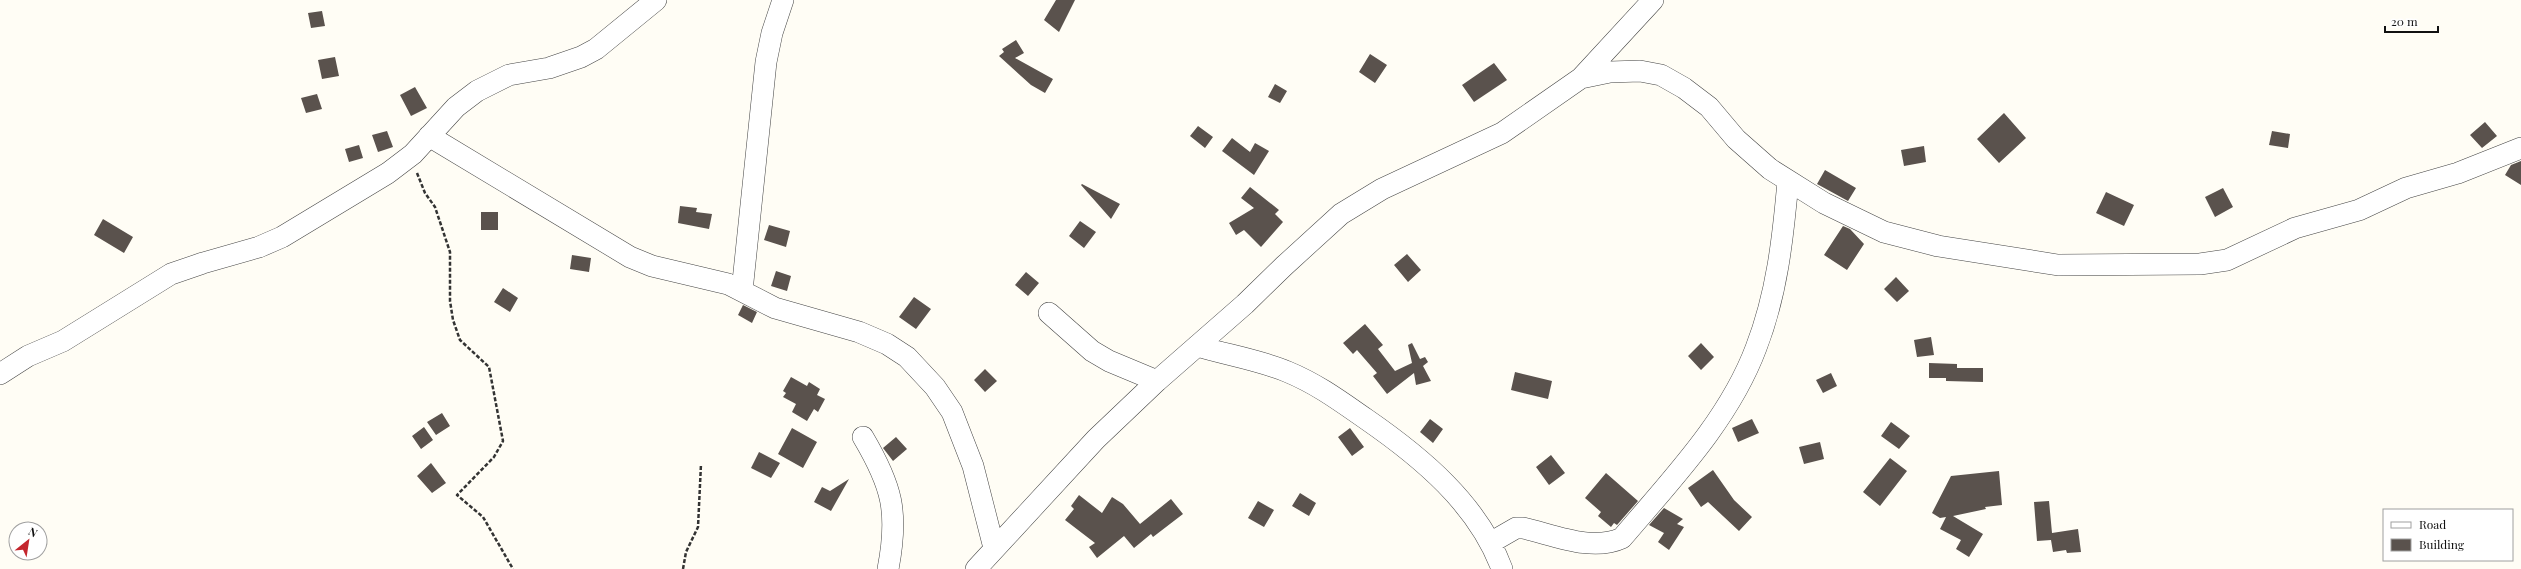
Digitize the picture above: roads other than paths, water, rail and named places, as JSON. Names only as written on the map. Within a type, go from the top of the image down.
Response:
[{"type":"street","points":[[0,374],[28,356],[63,340],[171,274],[259,247],[282,237],[388,173],[413,154],[456,107],[477,91],[509,75],[549,68],[581,57],[596,49],[656,0]]},
{"type":"street","points":[[742,291],[766,62],[772,33],[783,0]]},
{"type":"street","points":[[976,569],[1096,439],[1157,381],[1341,214],[1382,189],[1502,132],[1581,78],[1653,0]]},
{"type":"street","points":[[1581,78],[1610,72],[1640,70],[1661,75],[1684,88],[1709,107],[1736,139],[1770,169],[1824,204],[1884,232],[1938,246],[2058,265],[2209,264],[2239,256],[2295,228],[2359,210],[2406,188],[2458,173],[2521,148]]},
{"type":"street","points":[[429,136],[630,257],[652,266],[728,284],[782,311],[859,332],[887,344],[907,357],[935,387],[952,412],[973,466],[994,548]]},
{"type":"street","points":[[1490,543],[1516,528],[1523,528],[1578,542],[1604,544],[1622,538],[1697,448],[1735,391],[1756,349],[1765,321],[1781,256],[1788,181]]},
{"type":"street","points":[[1050,313],[1092,351],[1109,362],[1157,381]]},
{"type":"street","points":[[1197,346],[1286,371],[1321,387],[1404,445],[1441,477],[1490,543],[1502,569]]},
{"type":"street","points":[[863,437],[882,470],[889,488],[894,524],[888,569]]}]
